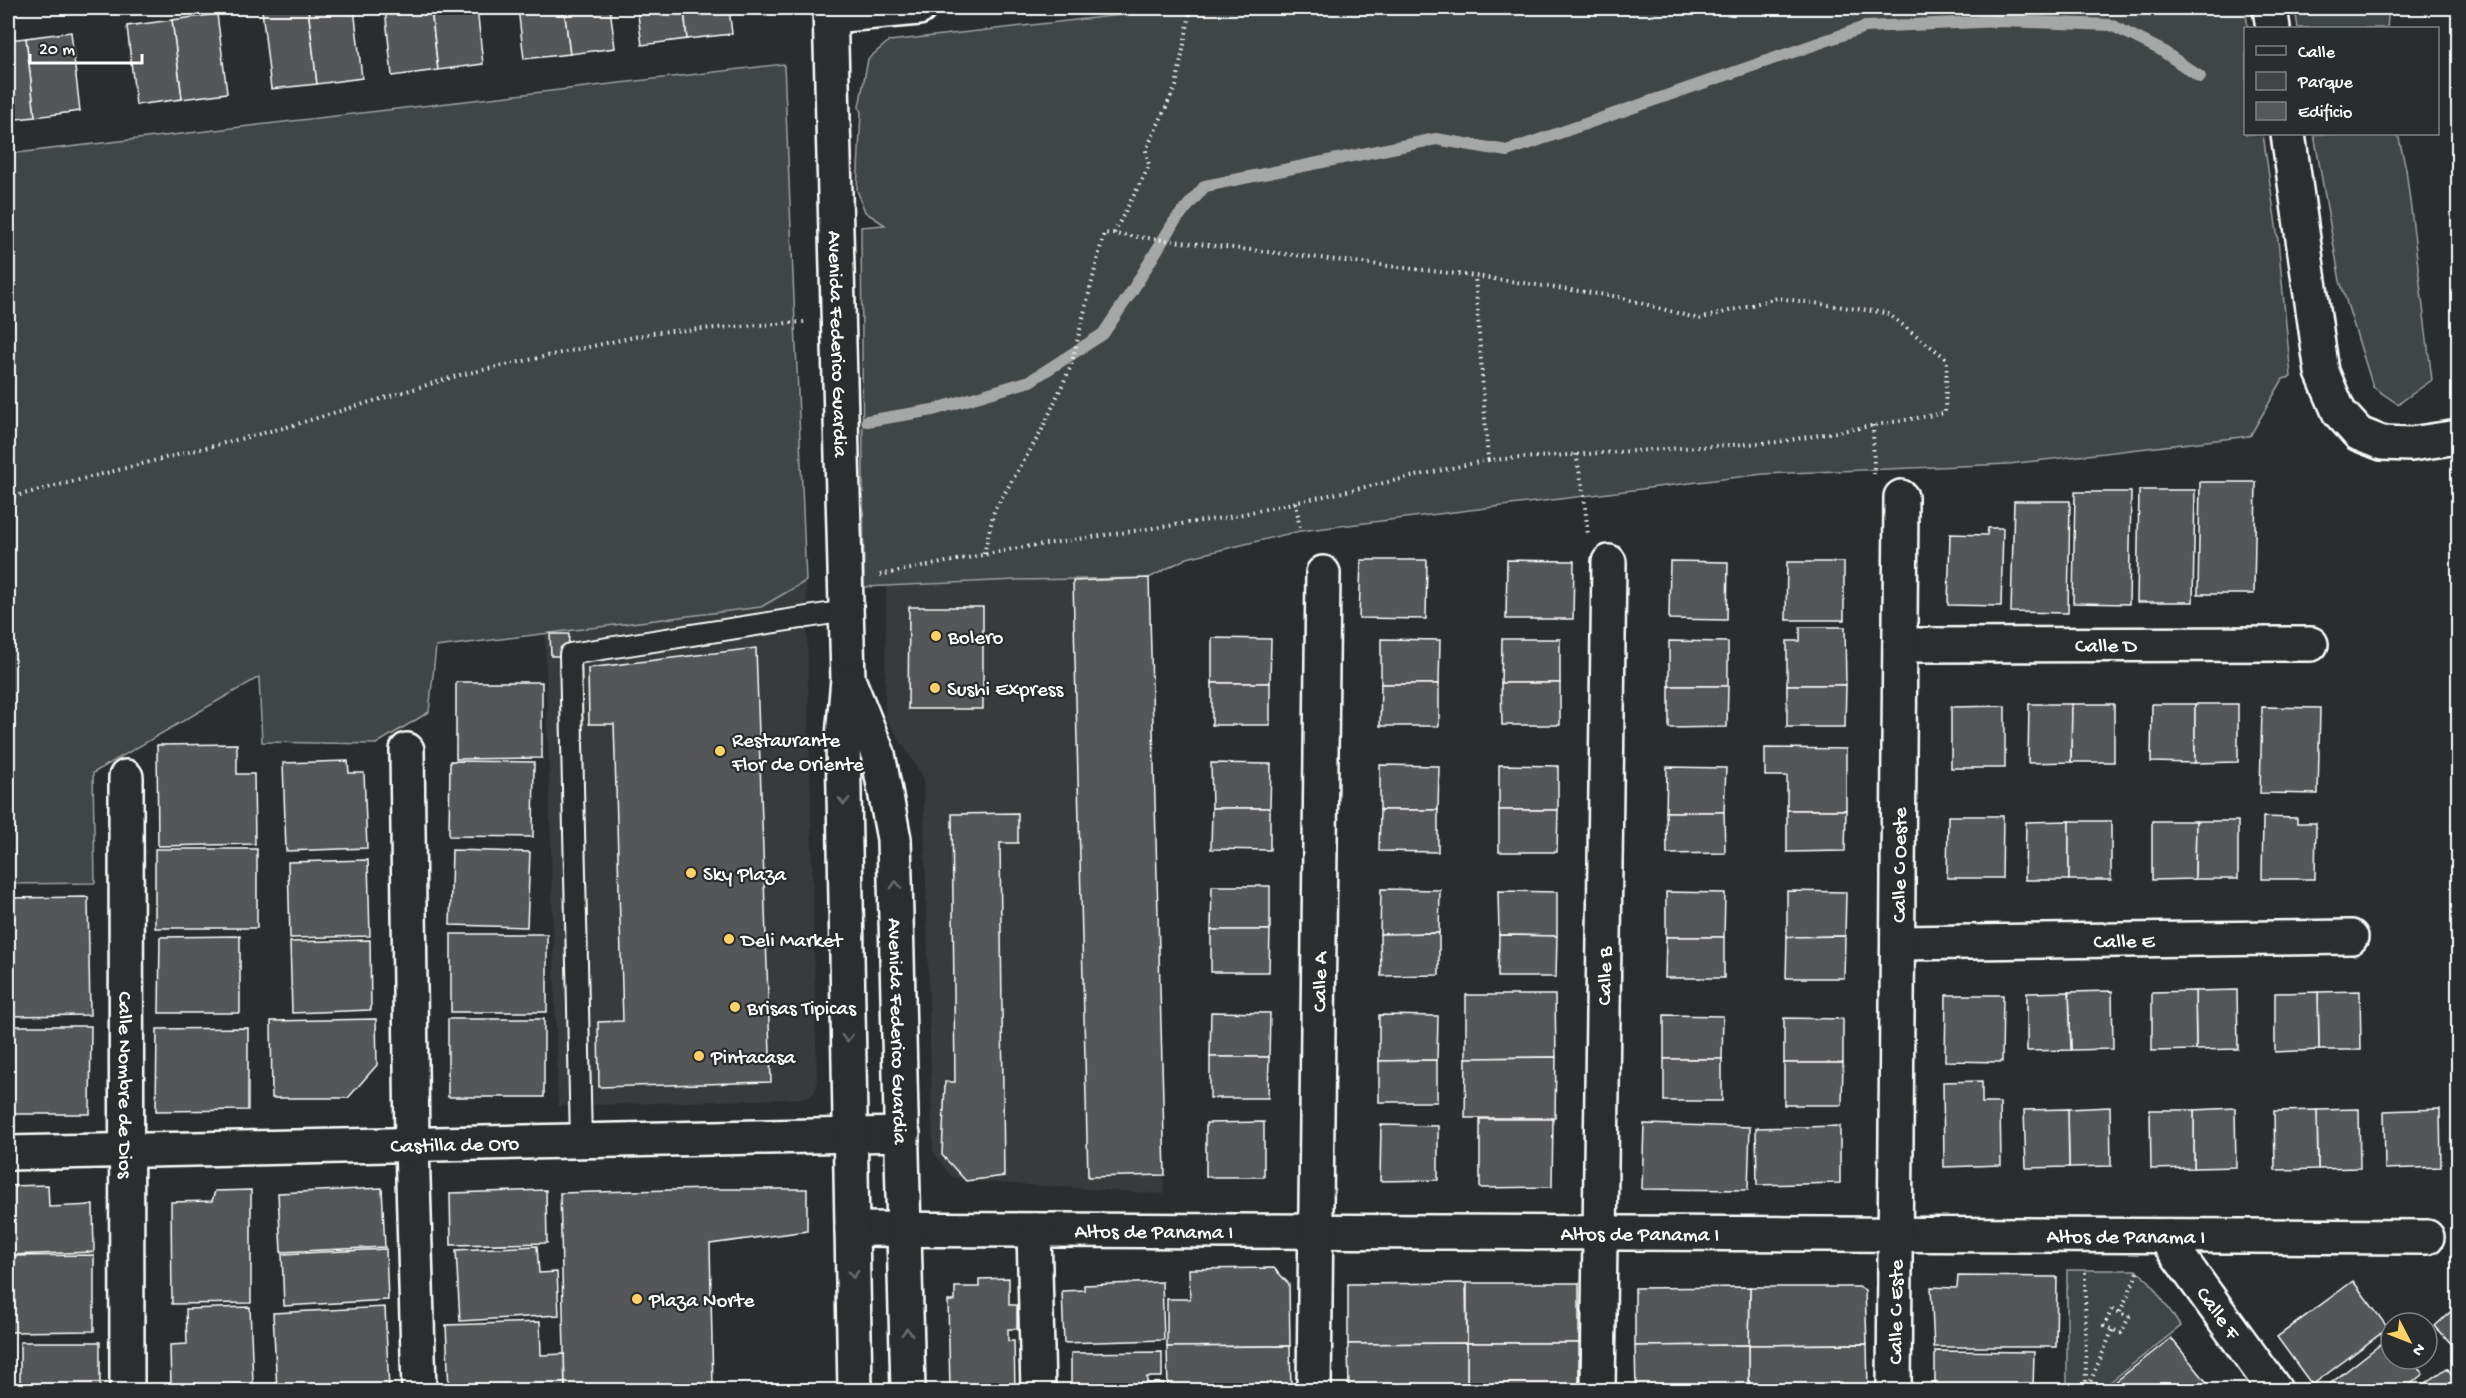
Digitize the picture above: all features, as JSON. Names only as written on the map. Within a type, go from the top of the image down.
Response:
[{"type":"street","points":[[830,12],[919,8]]},
{"type":"street","points":[[2270,8],[2273,27]]},
{"type":"street","name":"Avenida Federico Guardia","points":[[830,12],[848,679],[843,736],[855,1390]]},
{"type":"street","points":[[2288,135],[2322,372],[2339,412],[2359,434],[2382,443],[2411,444],[2458,437]]},
{"type":"street","name":"Calle C Oeste","points":[[1896,1234],[1901,497]]},
{"type":"street","name":"Calle B","points":[[1598,1390],[1600,1233],[1599,552]]},
{"type":"street","name":"Calle A","points":[[1314,1390],[1323,573]]},
{"type":"street","name":"Calle D","points":[[1900,645],[2311,644]]},
{"type":"street","name":"Avenida Federico Guardia","points":[[848,679],[878,754],[894,839],[908,1390]]},
{"type":"street","points":[[407,750],[412,1144],[419,1390]]},
{"type":"street","name":"Calle Nombre de Dios","points":[[126,777],[127,1390]]},
{"type":"street","name":"Calle E","points":[[1898,943],[2351,937]]},
{"type":"street","name":"Castilla de Oro","points":[[8,1153],[903,1134]]},
{"type":"street","name":"Altos de Panama I","points":[[852,1229],[2427,1237]]},
{"type":"street","points":[[1034,1230],[1038,1390]]},
{"type":"street","name":"Calle C Este","points":[[1894,1390],[1896,1234]]},
{"type":"street","name":"Calle F","points":[[2164,1236],[2276,1390]]},
{"type":"lane","points":[[581,1140],[570,654],[846,598]]},
{"type":"path","points":[[1114,233],[1149,166],[1146,150],[1176,86],[1191,8]]},
{"type":"path","points":[[846,598],[897,570],[984,554],[1229,517],[1488,460],[1779,442],[1945,413],[1947,359],[1887,313],[1777,298],[1699,319],[1619,297],[1475,276],[1104,233],[1071,366],[1041,432],[994,511],[984,554]]},
{"type":"path","points":[[1475,276],[1488,460]]},
{"type":"path","points":[[8,498],[286,427],[460,375],[657,332],[803,322],[838,316]]},
{"type":"path","points":[[1873,425],[1874,480]]},
{"type":"path","points":[[1576,454],[1584,496],[1599,552]]},
{"type":"path","points":[[1296,502],[1300,531]]},
{"type":"path","points":[[2085,1265],[2086,1385],[2089,1385],[2113,1329]]},
{"type":"path","points":[[2120,1312],[2140,1268]]},
{"type":"path","points":[[2112,1309],[2129,1317],[2121,1333],[2113,1329],[2104,1326],[2112,1309]]},
{"type":"shaded area","points":[[1149,578],[1164,1194],[966,1181],[951,1176],[933,1151],[923,777],[885,717],[886,587],[1016,580]]},
{"type":"shaded area","points":[[806,581],[817,1087],[811,1097],[789,1099],[558,1106],[545,632],[761,607]]},
{"type":"green space","points":[[1183,8],[2245,8],[2248,27],[2244,27],[2244,135],[2263,135],[2278,240],[2291,377],[2283,379],[2250,436],[2009,464],[1763,474],[1300,531],[1187,558],[1149,578],[1016,580],[864,587],[861,227],[885,225],[865,212],[857,190],[861,112],[859,107],[868,59],[889,41]]},
{"type":"green space","points":[[2295,8],[2389,8],[2387,27],[2298,27]]},
{"type":"green space","points":[[784,64],[806,581],[761,607],[436,647],[429,712],[376,744],[262,742],[259,677],[93,773],[95,883],[8,884],[8,154]]},
{"type":"green space","points":[[2314,135],[2398,135],[2406,169],[2432,380],[2398,404],[2373,387],[2340,281]]},
{"type":"green space","points":[[2067,1270],[2136,1270],[2149,1281],[2181,1326],[2100,1390],[2067,1390]]},
{"type":"building","points":[[308,8],[317,84],[271,89],[262,10]]},
{"type":"building","points":[[308,8],[354,8],[362,78],[317,84]]},
{"type":"building","points":[[385,8],[431,8],[438,70],[392,76]]},
{"type":"building","points":[[431,8],[477,8],[483,64],[438,70]]},
{"type":"building","points":[[518,8],[564,8],[570,54],[524,59]]},
{"type":"building","points":[[564,8],[610,8],[615,48],[570,54]]},
{"type":"building","points":[[637,8],[684,8],[687,39],[642,45]]},
{"type":"building","points":[[684,8],[729,8],[732,34],[687,39]]},
{"type":"building","points":[[217,14],[227,93],[182,99],[172,20]]},
{"type":"building","points":[[172,20],[182,99],[136,105],[127,26]]},
{"type":"building","points":[[71,32],[80,111],[35,117],[26,38]]},
{"type":"building","points":[[26,38],[35,117],[8,120],[8,40]]},
{"type":"building","points":[[2200,482],[2256,482],[2254,594],[2198,594]]},
{"type":"building","points":[[2139,490],[2195,490],[2193,602],[2137,602]]},
{"type":"building","points":[[2075,492],[2131,492],[2129,604],[2073,603]]},
{"type":"building","points":[[2014,501],[2070,501],[2068,613],[2011,612]]},
{"type":"building","points":[[1988,528],[2003,528],[2001,606],[1948,605],[1950,534],[1987,535]]},
{"type":"building","points":[[1361,560],[1427,560],[1426,619],[1359,618]]},
{"type":"building","points":[[1507,560],[1574,561],[1573,619],[1506,619]]},
{"type":"building","points":[[1670,561],[1728,562],[1727,620],[1669,619]]},
{"type":"building","points":[[1787,562],[1844,562],[1844,620],[1786,620]]},
{"type":"building","points":[[1149,578],[1165,1175],[1088,1177],[1073,581]]},
{"type":"building","points":[[909,607],[983,607],[983,709],[908,709]]},
{"type":"building","points":[[1800,627],[1845,627],[1846,685],[1787,685],[1787,641],[1800,641]]},
{"type":"building","points":[[550,634],[569,634],[568,656],[551,656]]},
{"type":"building","points":[[1212,638],[1271,639],[1270,683],[1212,683]]},
{"type":"building","points":[[1381,639],[1440,640],[1439,684],[1381,684]]},
{"type":"building","points":[[1502,639],[1560,639],[1560,683],[1501,683]]},
{"type":"building","points":[[1669,641],[1728,642],[1728,686],[1669,686]]},
{"type":"building","name":"Sky Plaza","points":[[756,648],[771,1082],[599,1087],[598,1022],[623,1021],[614,724],[589,724],[588,668]]},
{"type":"building","points":[[456,682],[542,682],[542,758],[456,759]]},
{"type":"building","points":[[1212,683],[1270,683],[1270,725],[1212,725]]},
{"type":"building","points":[[1501,683],[1560,683],[1560,725],[1502,725]]},
{"type":"building","points":[[1381,684],[1439,684],[1439,726],[1380,726]]},
{"type":"building","points":[[1787,685],[1846,685],[1845,727],[1787,727]]},
{"type":"building","points":[[1669,686],[1728,686],[1727,727],[1669,728]]},
{"type":"building","points":[[2029,704],[2072,704],[2071,762],[2028,763]]},
{"type":"building","points":[[2072,704],[2114,704],[2114,762],[2071,762]]},
{"type":"building","points":[[2152,704],[2195,704],[2195,763],[2151,762]]},
{"type":"building","points":[[2195,704],[2238,704],[2238,762],[2195,763]]},
{"type":"building","points":[[2005,706],[2005,768],[1951,768],[1951,707]]},
{"type":"building","points":[[2262,707],[2320,708],[2318,794],[2260,793]]},
{"type":"building","points":[[237,744],[237,774],[254,774],[255,844],[158,846],[157,745]]},
{"type":"building","points":[[1765,748],[1846,749],[1846,810],[1787,810],[1787,776],[1765,776]]},
{"type":"building","points":[[348,761],[349,773],[364,773],[367,848],[286,851],[283,763]]},
{"type":"building","points":[[450,761],[534,762],[533,837],[449,836]]},
{"type":"building","points":[[1211,763],[1271,764],[1270,808],[1212,808]]},
{"type":"building","points":[[1380,765],[1439,766],[1438,810],[1380,810]]},
{"type":"building","points":[[1499,765],[1558,766],[1558,810],[1499,810]]},
{"type":"building","points":[[1667,767],[1726,768],[1724,812],[1666,812]]},
{"type":"building","points":[[1212,808],[1270,808],[1270,850],[1211,849]]},
{"type":"building","points":[[1380,810],[1438,810],[1438,852],[1379,851]]},
{"type":"building","points":[[1499,810],[1558,810],[1557,852],[1499,852]]},
{"type":"building","points":[[1787,810],[1846,810],[1845,851],[1787,852]]},
{"type":"building","points":[[1666,812],[1724,812],[1725,853],[1667,854]]},
{"type":"building","points":[[1018,813],[1018,843],[1000,843],[1004,1176],[966,1181],[942,1155],[945,1082],[955,1082],[952,814]]},
{"type":"building","points":[[1948,816],[2003,816],[2002,878],[1947,878]]},
{"type":"building","points":[[2263,817],[2297,818],[2297,823],[2316,823],[2315,879],[2262,879]]},
{"type":"building","points":[[2069,821],[2069,880],[2025,880],[2026,822]]},
{"type":"building","points":[[2069,821],[2111,821],[2111,880],[2069,880]]},
{"type":"building","points":[[2152,821],[2196,821],[2195,879],[2152,880]]},
{"type":"building","points":[[2196,821],[2238,821],[2238,879],[2195,879]]},
{"type":"building","points":[[155,849],[257,849],[257,928],[155,928]]},
{"type":"building","points":[[452,850],[530,852],[527,927],[450,925]]},
{"type":"building","points":[[368,860],[370,936],[290,938],[288,862]]},
{"type":"building","points":[[1212,886],[1270,886],[1270,930],[1211,930]]},
{"type":"building","points":[[1381,889],[1440,890],[1439,933],[1380,934]]},
{"type":"building","points":[[1498,891],[1557,892],[1557,936],[1499,935]]},
{"type":"building","points":[[1787,891],[1846,892],[1845,936],[1787,937]]},
{"type":"building","points":[[1666,892],[1725,893],[1724,937],[1666,937]]},
{"type":"building","points":[[88,897],[90,1015],[8,1016],[8,898]]},
{"type":"building","points":[[1211,930],[1270,930],[1269,972],[1211,972]]},
{"type":"building","points":[[1439,933],[1439,975],[1381,976],[1380,934]]},
{"type":"building","points":[[451,934],[547,934],[547,1012],[451,1012]]},
{"type":"building","points":[[1499,935],[1557,936],[1556,977],[1498,977]]},
{"type":"building","points":[[240,936],[240,1013],[159,1013],[160,937]]},
{"type":"building","points":[[1845,936],[1844,978],[1786,978],[1787,937]]},
{"type":"building","points":[[1666,937],[1724,937],[1724,978],[1665,978]]},
{"type":"building","points":[[370,940],[371,1010],[292,1013],[290,942]]},
{"type":"building","points":[[2237,990],[2238,1049],[2196,1050],[2195,991]]},
{"type":"building","points":[[2112,991],[2113,1049],[2071,1050],[2069,992]]},
{"type":"building","points":[[2195,991],[2196,1050],[2152,1051],[2152,992]]},
{"type":"building","points":[[2360,991],[2361,1050],[2319,1050],[2318,992]]},
{"type":"building","points":[[2069,992],[2071,1050],[2027,1051],[2027,993]]},
{"type":"building","points":[[2318,992],[2319,1050],[2275,1052],[2275,993]]},
{"type":"building","points":[[1466,995],[1555,995],[1556,1057],[1466,1058]]},
{"type":"building","points":[[1946,995],[2003,995],[2002,1062],[1945,1061]]},
{"type":"building","points":[[1211,1012],[1270,1013],[1269,1057],[1210,1057]]},
{"type":"building","points":[[1379,1015],[1438,1016],[1437,1060],[1379,1061]]},
{"type":"building","points":[[1664,1015],[1723,1016],[1722,1059],[1664,1059]]},
{"type":"building","points":[[1784,1018],[1843,1019],[1843,1063],[1784,1063]]},
{"type":"building","points":[[376,1019],[377,1065],[348,1098],[272,1098],[271,1021]]},
{"type":"building","points":[[448,1019],[544,1019],[544,1097],[448,1097]]},
{"type":"building","points":[[8,1026],[91,1026],[90,1114],[8,1114]]},
{"type":"building","points":[[248,1028],[248,1110],[156,1111],[157,1029]]},
{"type":"building","points":[[1210,1057],[1269,1057],[1268,1098],[1210,1098]]},
{"type":"building","points":[[1556,1057],[1555,1118],[1465,1118],[1466,1058]]},
{"type":"building","points":[[1664,1059],[1722,1059],[1722,1101],[1664,1101]]},
{"type":"building","points":[[1437,1060],[1437,1102],[1379,1102],[1379,1061]]},
{"type":"building","points":[[1784,1063],[1843,1063],[1842,1105],[1784,1105]]},
{"type":"building","points":[[1982,1081],[1982,1103],[2000,1103],[2001,1165],[1944,1167],[1943,1082]]},
{"type":"building","points":[[2110,1107],[2111,1166],[2069,1167],[2068,1109]]},
{"type":"building","points":[[2235,1108],[2236,1167],[2194,1168],[2194,1110]]},
{"type":"building","points":[[2068,1109],[2069,1167],[2026,1168],[2024,1110]]},
{"type":"building","points":[[2359,1109],[2360,1168],[2318,1169],[2317,1110]]},
{"type":"building","points":[[2440,1109],[2441,1167],[2385,1169],[2384,1111]]},
{"type":"building","points":[[2150,1110],[2194,1110],[2194,1168],[2151,1169]]},
{"type":"building","points":[[2317,1110],[2318,1169],[2275,1170],[2274,1111]]},
{"type":"building","points":[[1480,1119],[1553,1119],[1552,1187],[1480,1188]]},
{"type":"building","points":[[1264,1122],[1264,1177],[1206,1177],[1206,1123]]},
{"type":"building","points":[[1644,1124],[1750,1127],[1748,1190],[1642,1189]]},
{"type":"building","points":[[1381,1125],[1438,1126],[1438,1180],[1380,1181]]},
{"type":"building","points":[[1840,1126],[1840,1183],[1757,1185],[1756,1128]]},
{"type":"building","points":[[48,1185],[49,1207],[93,1205],[94,1252],[8,1255],[8,1186]]},
{"type":"building","points":[[382,1188],[385,1247],[281,1252],[278,1193]]},
{"type":"building","name":"Plaza Norte","points":[[807,1189],[807,1231],[710,1244],[713,1390],[565,1390],[560,1193]]},
{"type":"building","points":[[251,1190],[251,1303],[172,1304],[171,1202],[212,1201],[215,1191]]},
{"type":"building","points":[[546,1190],[547,1243],[451,1245],[450,1193]]},
{"type":"building","points":[[537,1246],[539,1273],[557,1272],[559,1315],[460,1321],[456,1250]]},
{"type":"building","points":[[386,1249],[388,1300],[284,1306],[282,1254]]},
{"type":"building","points":[[94,1255],[94,1331],[8,1332],[8,1256]]},
{"type":"building","points":[[1274,1268],[1289,1284],[1290,1346],[1167,1347],[1167,1299],[1190,1299],[1189,1269]]},
{"type":"building","points":[[1958,1276],[2057,1277],[2056,1347],[1934,1347],[1931,1287],[1957,1288]]},
{"type":"building","points":[[1009,1278],[1009,1305],[1017,1305],[1017,1329],[1008,1329],[1008,1341],[1014,1341],[1015,1390],[950,1390],[948,1301],[955,1301],[955,1287],[979,1287],[979,1279]]},
{"type":"building","points":[[2353,1281],[2379,1316],[2379,1335],[2312,1385],[2277,1337]]},
{"type":"building","points":[[1162,1282],[1164,1340],[1064,1343],[1062,1291],[1084,1290],[1084,1285]]},
{"type":"building","points":[[1466,1283],[1467,1343],[1348,1344],[1348,1284]]},
{"type":"building","points":[[1467,1283],[1579,1283],[1579,1343],[1467,1343]]},
{"type":"building","points":[[1750,1287],[1859,1287],[1865,1290],[1867,1344],[1749,1345]]},
{"type":"building","points":[[1750,1287],[1749,1345],[1635,1346],[1635,1288]]},
{"type":"building","points":[[2458,1305],[2458,1351],[2439,1330],[2439,1322]]},
{"type":"building","points":[[250,1307],[253,1384],[171,1387],[170,1345],[187,1344],[186,1309]]},
{"type":"building","points":[[385,1307],[389,1390],[277,1390],[273,1313]]},
{"type":"building","points":[[540,1322],[541,1355],[564,1354],[565,1390],[449,1390],[446,1325]]},
{"type":"building","points":[[2171,1338],[2213,1390],[2105,1390]]},
{"type":"building","points":[[20,1342],[100,1342],[100,1390],[20,1390]]},
{"type":"building","points":[[1467,1343],[1579,1343],[1579,1390],[1467,1390]]},
{"type":"building","points":[[1467,1343],[1467,1390],[1349,1390],[1348,1344]]},
{"type":"building","points":[[1867,1344],[1868,1390],[1749,1390],[1749,1345]]},
{"type":"building","points":[[1749,1345],[1749,1390],[1636,1390],[1635,1346]]},
{"type":"building","points":[[2379,1345],[2379,1371],[2420,1371],[2423,1374],[2403,1390],[2322,1390]]},
{"type":"building","points":[[1290,1346],[1291,1390],[1168,1390],[1167,1347]]},
{"type":"building","points":[[1935,1351],[2034,1352],[2033,1390],[1935,1390]]},
{"type":"building","points":[[1162,1352],[1162,1377],[1147,1377],[1147,1384],[1163,1383],[1163,1390],[1071,1390],[1071,1353]]},
{"type":"building","points":[[2447,1368],[2458,1383],[2458,1390],[2416,1390]]},
{"type":"waterway","points":[[867,421],[933,410],[1030,381],[1103,334],[1174,222],[1205,186],[1436,139],[1507,151],[1865,27],[2002,21],[2111,25],[2161,50],[2200,77]]},
{"type":"place","name":"Bolero","points":[[936,636]]},
{"type":"place","name":"Sushi Express","points":[[935,688]]},
{"type":"place","name":"Restaurante Flor de Oriente","points":[[720,751]]},
{"type":"place","name":"Sky Plaza","points":[[691,873]]},
{"type":"place","name":"Deli Market","points":[[729,939]]},
{"type":"place","name":"Brisas Tipicas","points":[[735,1007]]},
{"type":"place","name":"Pintacasa","points":[[699,1056]]},
{"type":"place","name":"Plaza Norte","points":[[637,1299]]}]
